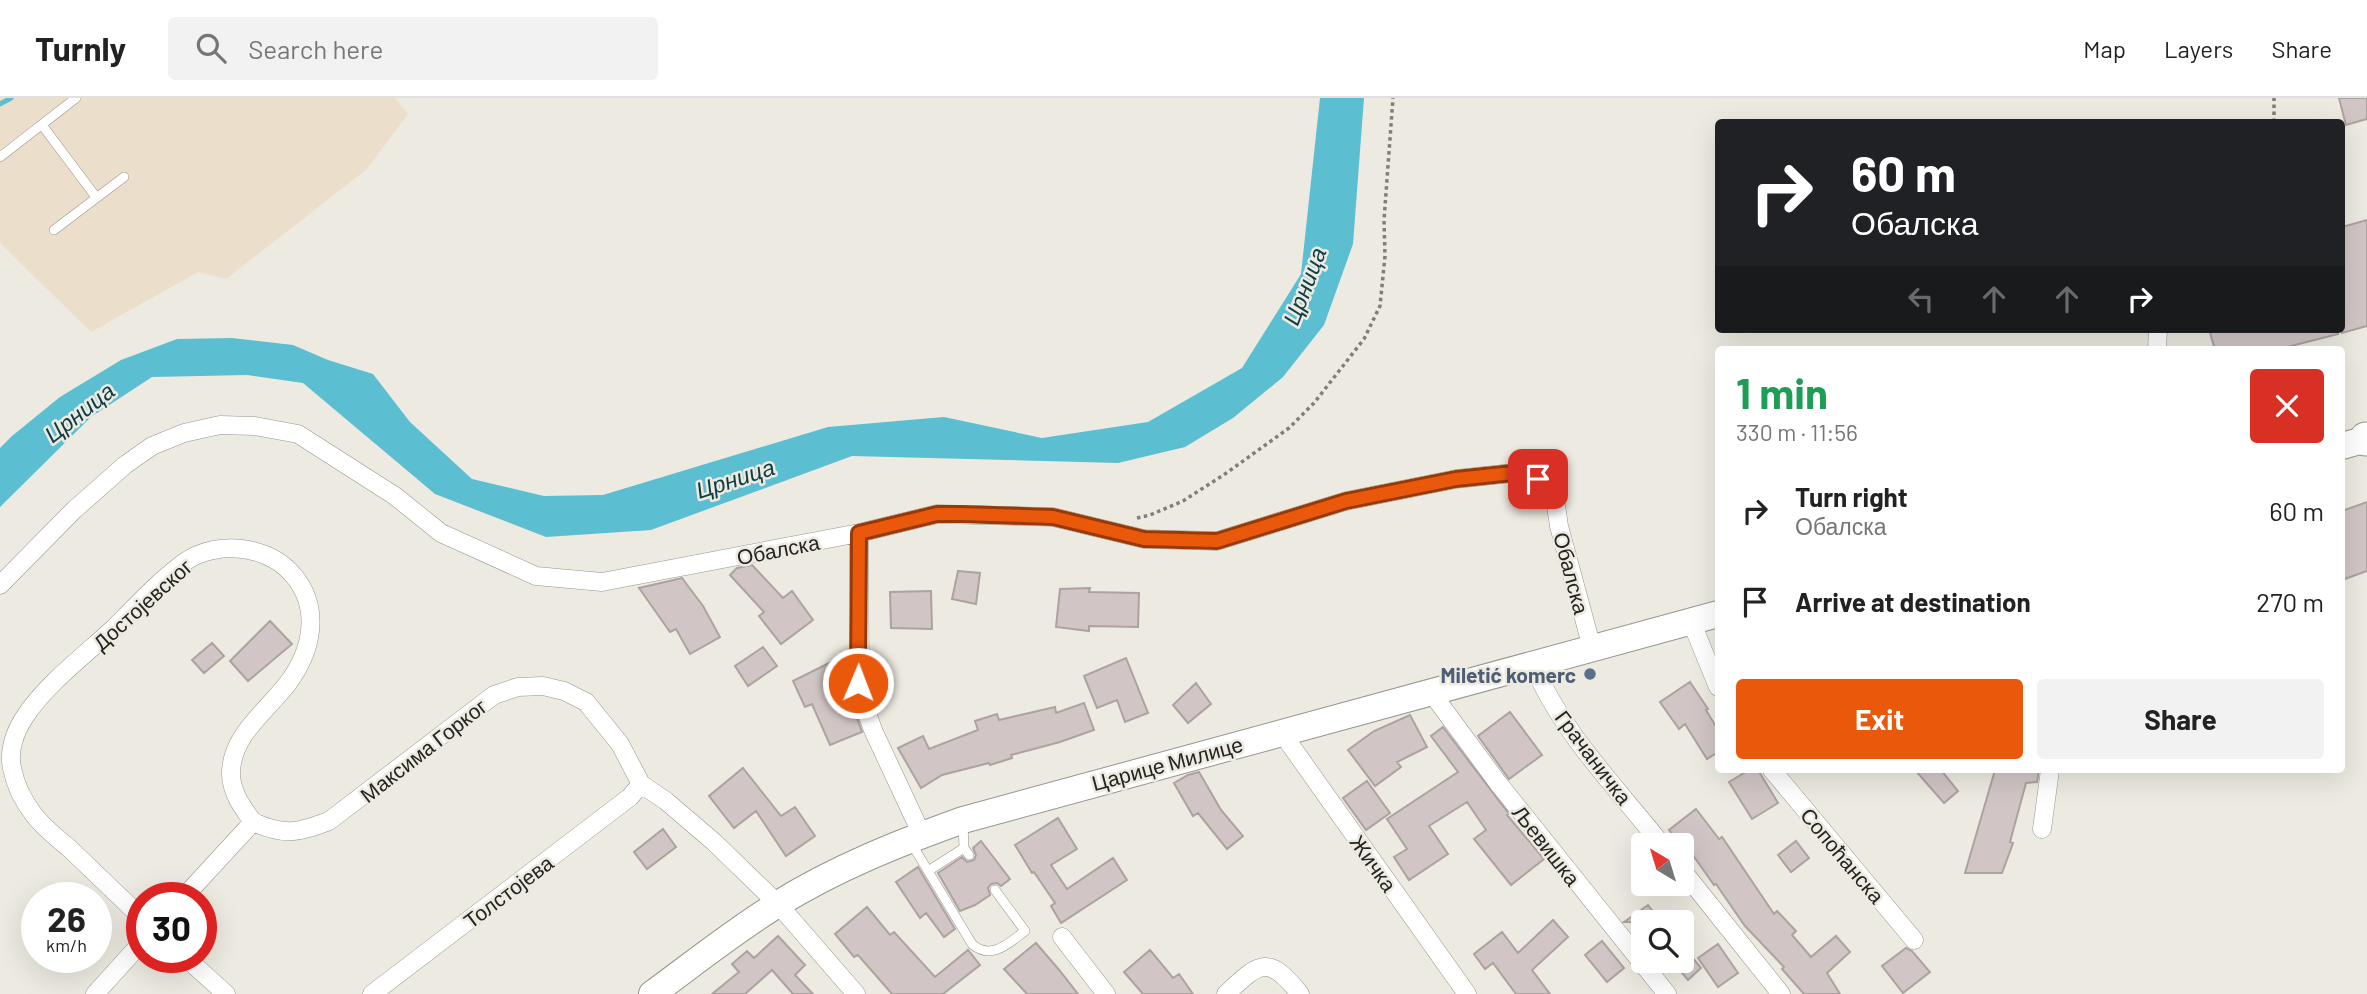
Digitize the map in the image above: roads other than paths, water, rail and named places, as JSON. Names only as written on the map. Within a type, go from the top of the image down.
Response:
[{"type":"main road","name":"Царице Милице","points":[[652,994],[778,904],[837,872],[916,837],[963,820],[1715,615]]},
{"type":"street","name":"Обалска","points":[[0,585],[74,510],[125,464],[152,446],[174,437],[220,425],[255,426],[298,434],[395,496],[441,533],[537,576],[602,582],[859,533],[937,514],[1053,517],[1144,539],[1217,541],[1346,501],[1456,479],[1522,472],[1553,486],[1559,526],[1592,648]]},
{"type":"street","points":[[859,533],[860,693],[916,837]]},
{"type":"street","name":"Достојевског","points":[[126,903],[35,816],[19,790],[11,766],[13,741],[24,717],[45,692],[167,577],[195,555],[220,550],[241,549],[264,553],[280,562],[295,577],[308,599],[312,623],[309,646],[289,682],[254,721],[236,747],[231,775],[237,799],[253,822]]},
{"type":"street","points":[[1691,621],[1715,680]]},
{"type":"street","name":"Грачаничка","points":[[1533,664],[1547,694],[1583,747],[1652,833]]},
{"type":"street","name":"Максима Горког","points":[[253,822],[277,832],[303,831],[329,821],[494,695],[518,688],[543,686],[564,691],[586,702],[620,744],[641,784],[666,801],[714,842],[778,904],[856,994]]},
{"type":"street","name":"Љевишка","points":[[1431,692],[1498,783],[1667,994]]},
{"type":"street","name":"Жичка","points":[[1282,733],[1467,994]]},
{"type":"street","name":"Сопоћанска","points":[[1775,773],[1914,940]]},
{"type":"street","points":[[2042,830],[2050,773]]},
{"type":"street","name":"Толстојева","points":[[372,994],[631,797],[641,784]]},
{"type":"street","points":[[198,882],[253,822]]},
{"type":"street","points":[[1694,885],[1781,994]]},
{"type":"street","points":[[1062,937],[1106,994]]},
{"type":"street","points":[[95,994],[126,960]]},
{"type":"street","points":[[1226,994],[1250,972],[1271,966],[1284,975],[1300,994]]},
{"type":"street","points":[[203,973],[226,994]]},
{"type":"lane","points":[[0,157],[76,98]]},
{"type":"lane","points":[[42,125],[96,197]]},
{"type":"lane","points":[[54,230],[124,177]]},
{"type":"lane","points":[[928,870],[967,851],[963,820]]},
{"type":"lane","points":[[916,837],[928,870],[972,944],[991,952],[1002,948],[1025,931],[995,890]]},
{"type":"water","name":"Црница","points":[[1320,98],[1364,98],[1353,244],[1324,325],[1283,377],[1233,418],[1185,447],[1118,463],[852,456],[651,530],[546,537],[435,494],[303,383],[247,375],[152,377],[91,417],[0,507],[0,448],[12,436],[60,397],[121,360],[177,339],[232,338],[293,345],[328,360],[373,374],[410,422],[472,479],[544,496],[603,495],[828,427],[944,417],[1042,438],[1148,422],[1242,368],[1301,274]]},
{"type":"waterway","points":[[0,104],[11,98]]},
{"type":"place","name":"Miletić komerc","points":[[1590,674]]}]
